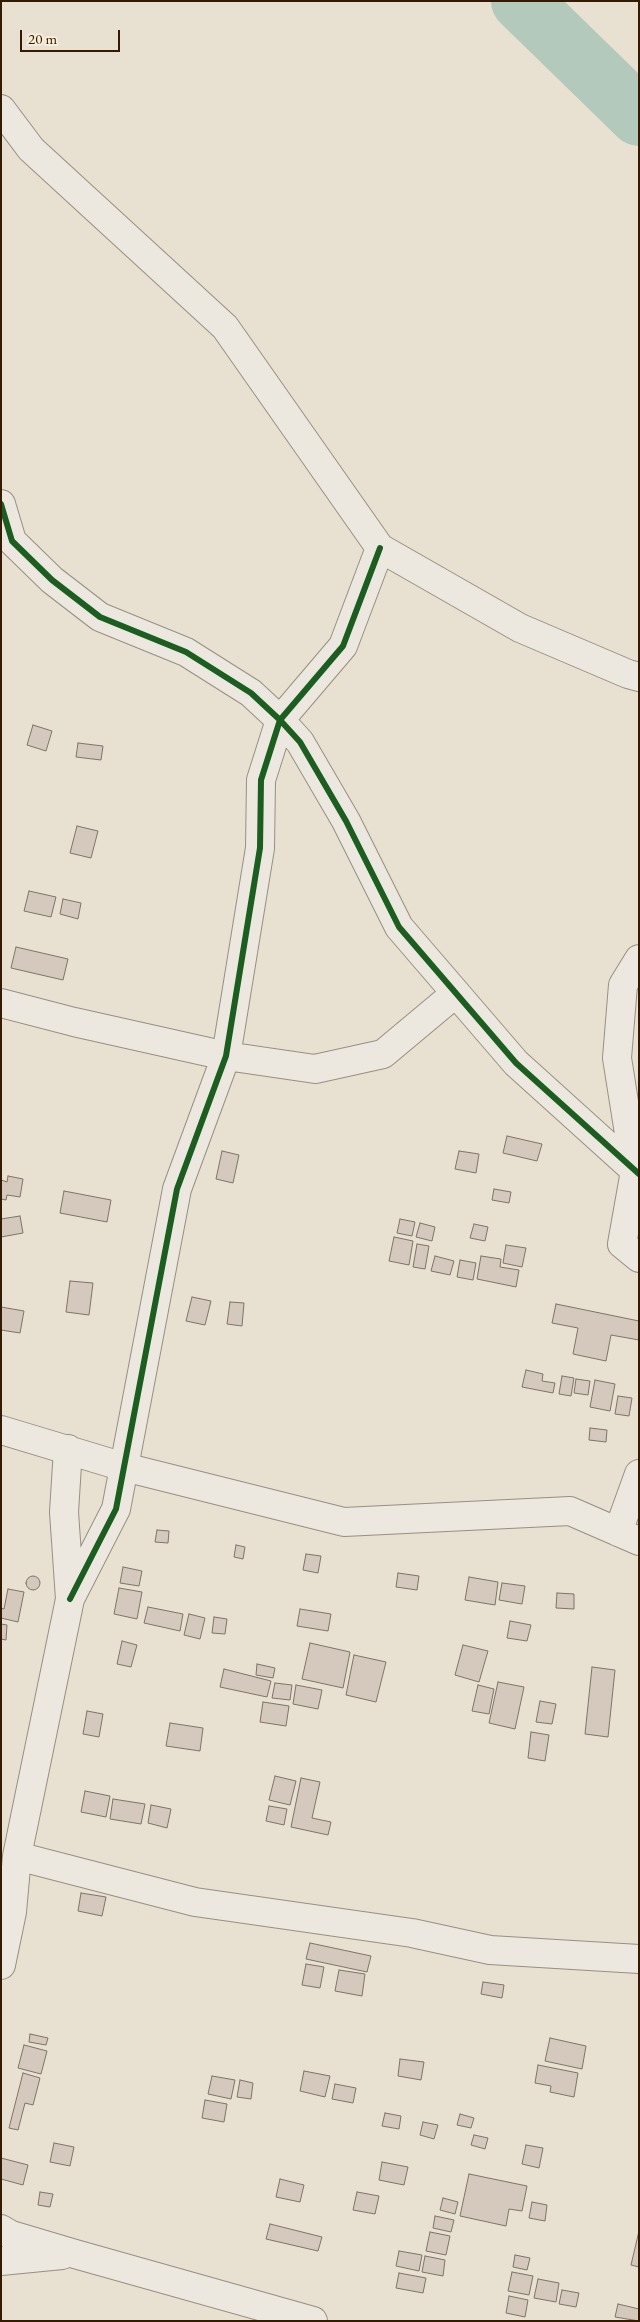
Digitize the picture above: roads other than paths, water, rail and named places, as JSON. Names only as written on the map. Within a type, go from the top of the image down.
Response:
[{"type":"street","points":[[1,109],[31,149],[225,327],[380,548],[520,628],[628,674],[639,676]]},
{"type":"street","points":[[1,504],[12,541],[59,586],[100,617],[186,652],[252,693],[280,720],[300,742],[346,821],[398,927],[516,1063],[637,1172]]},
{"type":"street","points":[[1,1965],[17,1856],[70,1599],[116,1509],[177,1189],[226,1056],[260,848],[261,780],[280,720],[343,646],[380,548]]},
{"type":"street","points":[[639,960],[623,985],[617,1058],[637,1172],[622,1244],[639,1258]]},
{"type":"street","points":[[1,1004],[226,1056],[315,1069],[383,1054],[456,993]]},
{"type":"street","points":[[1,1430],[124,1467],[344,1522],[570,1511],[628,1537],[639,1474]]},
{"type":"street","points":[[68,1450],[64,1512],[70,1599]]},
{"type":"street","points":[[17,1856],[195,1902],[412,1933],[490,1950],[639,1959]]},
{"type":"street","points":[[1,2229],[11,2235],[75,2254],[313,2321]]},
{"type":"street","points":[[1,2261],[75,2254]]},
{"type":"waterway","points":[[521,1],[639,116]]}]
